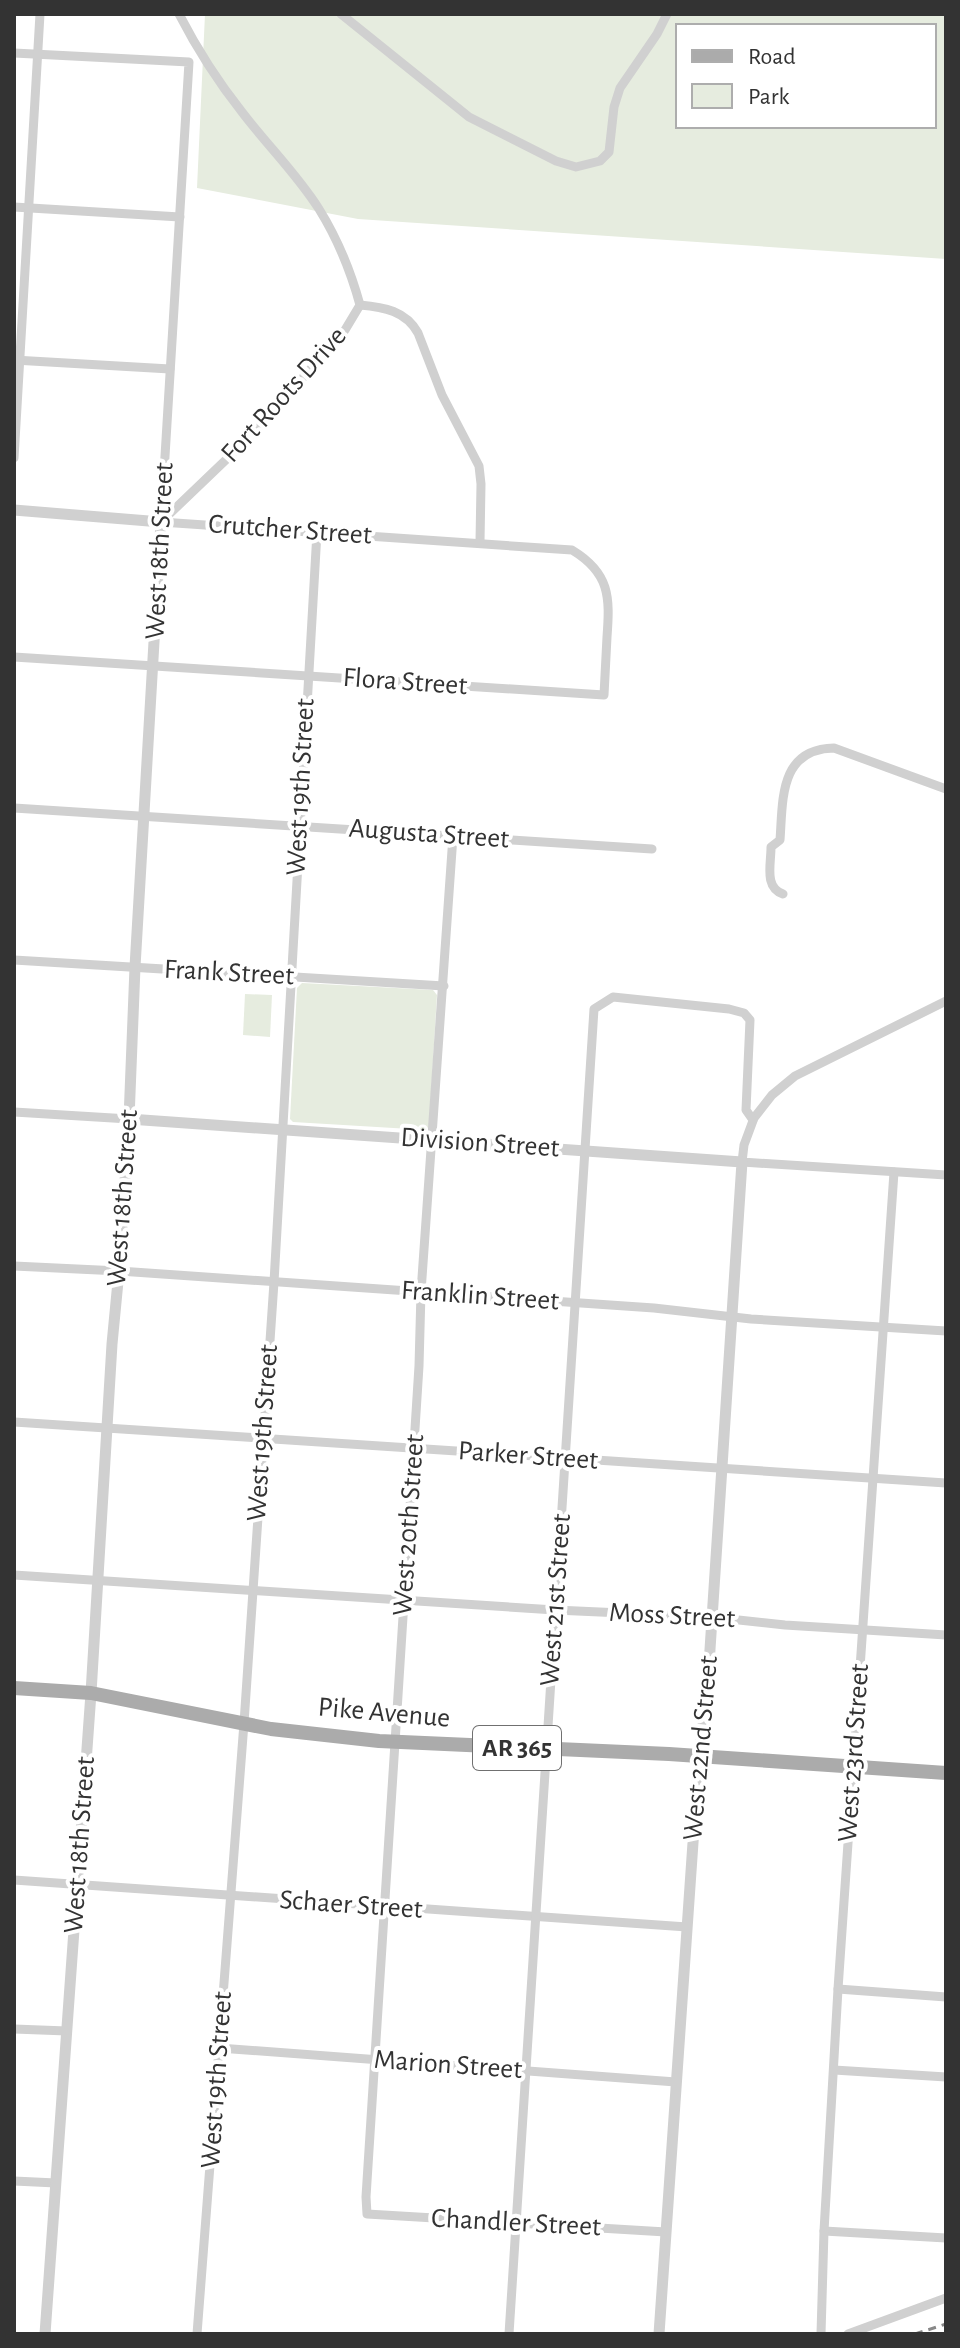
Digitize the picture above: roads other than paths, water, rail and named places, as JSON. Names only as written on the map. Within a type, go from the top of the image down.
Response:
[{"type":"main road","name":"Pike Avenue","points":[[14,1688],[91,1693],[325,1736],[946,1773]]},
{"type":"street","points":[[14,458],[17,360],[40,14]]},
{"type":"street","name":"Fort Roots Drive","points":[[161,522],[264,422],[345,330],[360,305],[352,278],[320,211],[242,112],[179,14]]},
{"type":"street","points":[[341,14],[469,117],[556,161],[576,167],[600,161],[609,152],[614,107],[620,88],[667,14]]},
{"type":"street","points":[[14,53],[38,54]]},
{"type":"street","name":"West 18th Street","points":[[38,54],[189,62],[135,967],[129,1119],[45,2334]]},
{"type":"street","points":[[14,207],[180,217]]},
{"type":"street","points":[[360,305],[390,309],[413,324],[418,333],[442,395],[479,466],[480,542]]},
{"type":"street","points":[[17,360],[170,369]]},
{"type":"street","name":"Crutcher Street","points":[[14,510],[567,548],[585,558],[606,585],[610,603],[604,695]]},
{"type":"street","name":"West 19th Street","points":[[197,2334],[274,1282],[317,532]]},
{"type":"street","name":"Flora Street","points":[[14,657],[604,695]]},
{"type":"street","points":[[783,894],[775,891],[770,884],[771,847],[780,840],[784,784],[790,771],[802,758],[817,750],[834,748],[946,789]]},
{"type":"street","name":"Augusta Street","points":[[14,808],[652,849]]},
{"type":"street","name":"West 20th Street","points":[[367,2214],[421,1292],[453,836]]},
{"type":"street","name":"Frank Street","points":[[14,960],[444,986]]},
{"type":"street","name":"West 21st Street","points":[[509,2334],[594,1009],[613,997],[744,1013],[750,1020],[746,1110],[753,1120]]},
{"type":"street","points":[[742,1162],[753,1120],[772,1095],[795,1076],[946,1001]]},
{"type":"street","name":"Division Street","points":[[14,1112],[946,1175]]},
{"type":"street","name":"West 22nd Street","points":[[659,2334],[699,1756],[707,1695],[742,1162]]},
{"type":"street","name":"West 23rd Street","points":[[821,2334],[838,1989],[894,1172]]},
{"type":"street","name":"Franklin Street","points":[[14,1266],[946,1331]]},
{"type":"street","name":"Parker Street","points":[[14,1422],[946,1483]]},
{"type":"street","name":"Moss Street","points":[[14,1575],[711,1617],[946,1635]]},
{"type":"street","name":"Schaer Street","points":[[14,1880],[687,1927]]},
{"type":"street","points":[[838,1989],[946,1997]]},
{"type":"street","points":[[14,2029],[67,2031]]},
{"type":"street","name":"Marion Street","points":[[219,2048],[676,2082]]},
{"type":"street","points":[[834,2070],[946,2077]]},
{"type":"street","points":[[14,2181],[56,2183]]},
{"type":"street","name":"Chandler Street","points":[[367,2214],[666,2232]]},
{"type":"street","points":[[824,2231],[946,2238]]},
{"type":"street","points":[[848,2334],[946,2298]]},
{"type":"railway","points":[[915,2334],[946,2324]]}]
